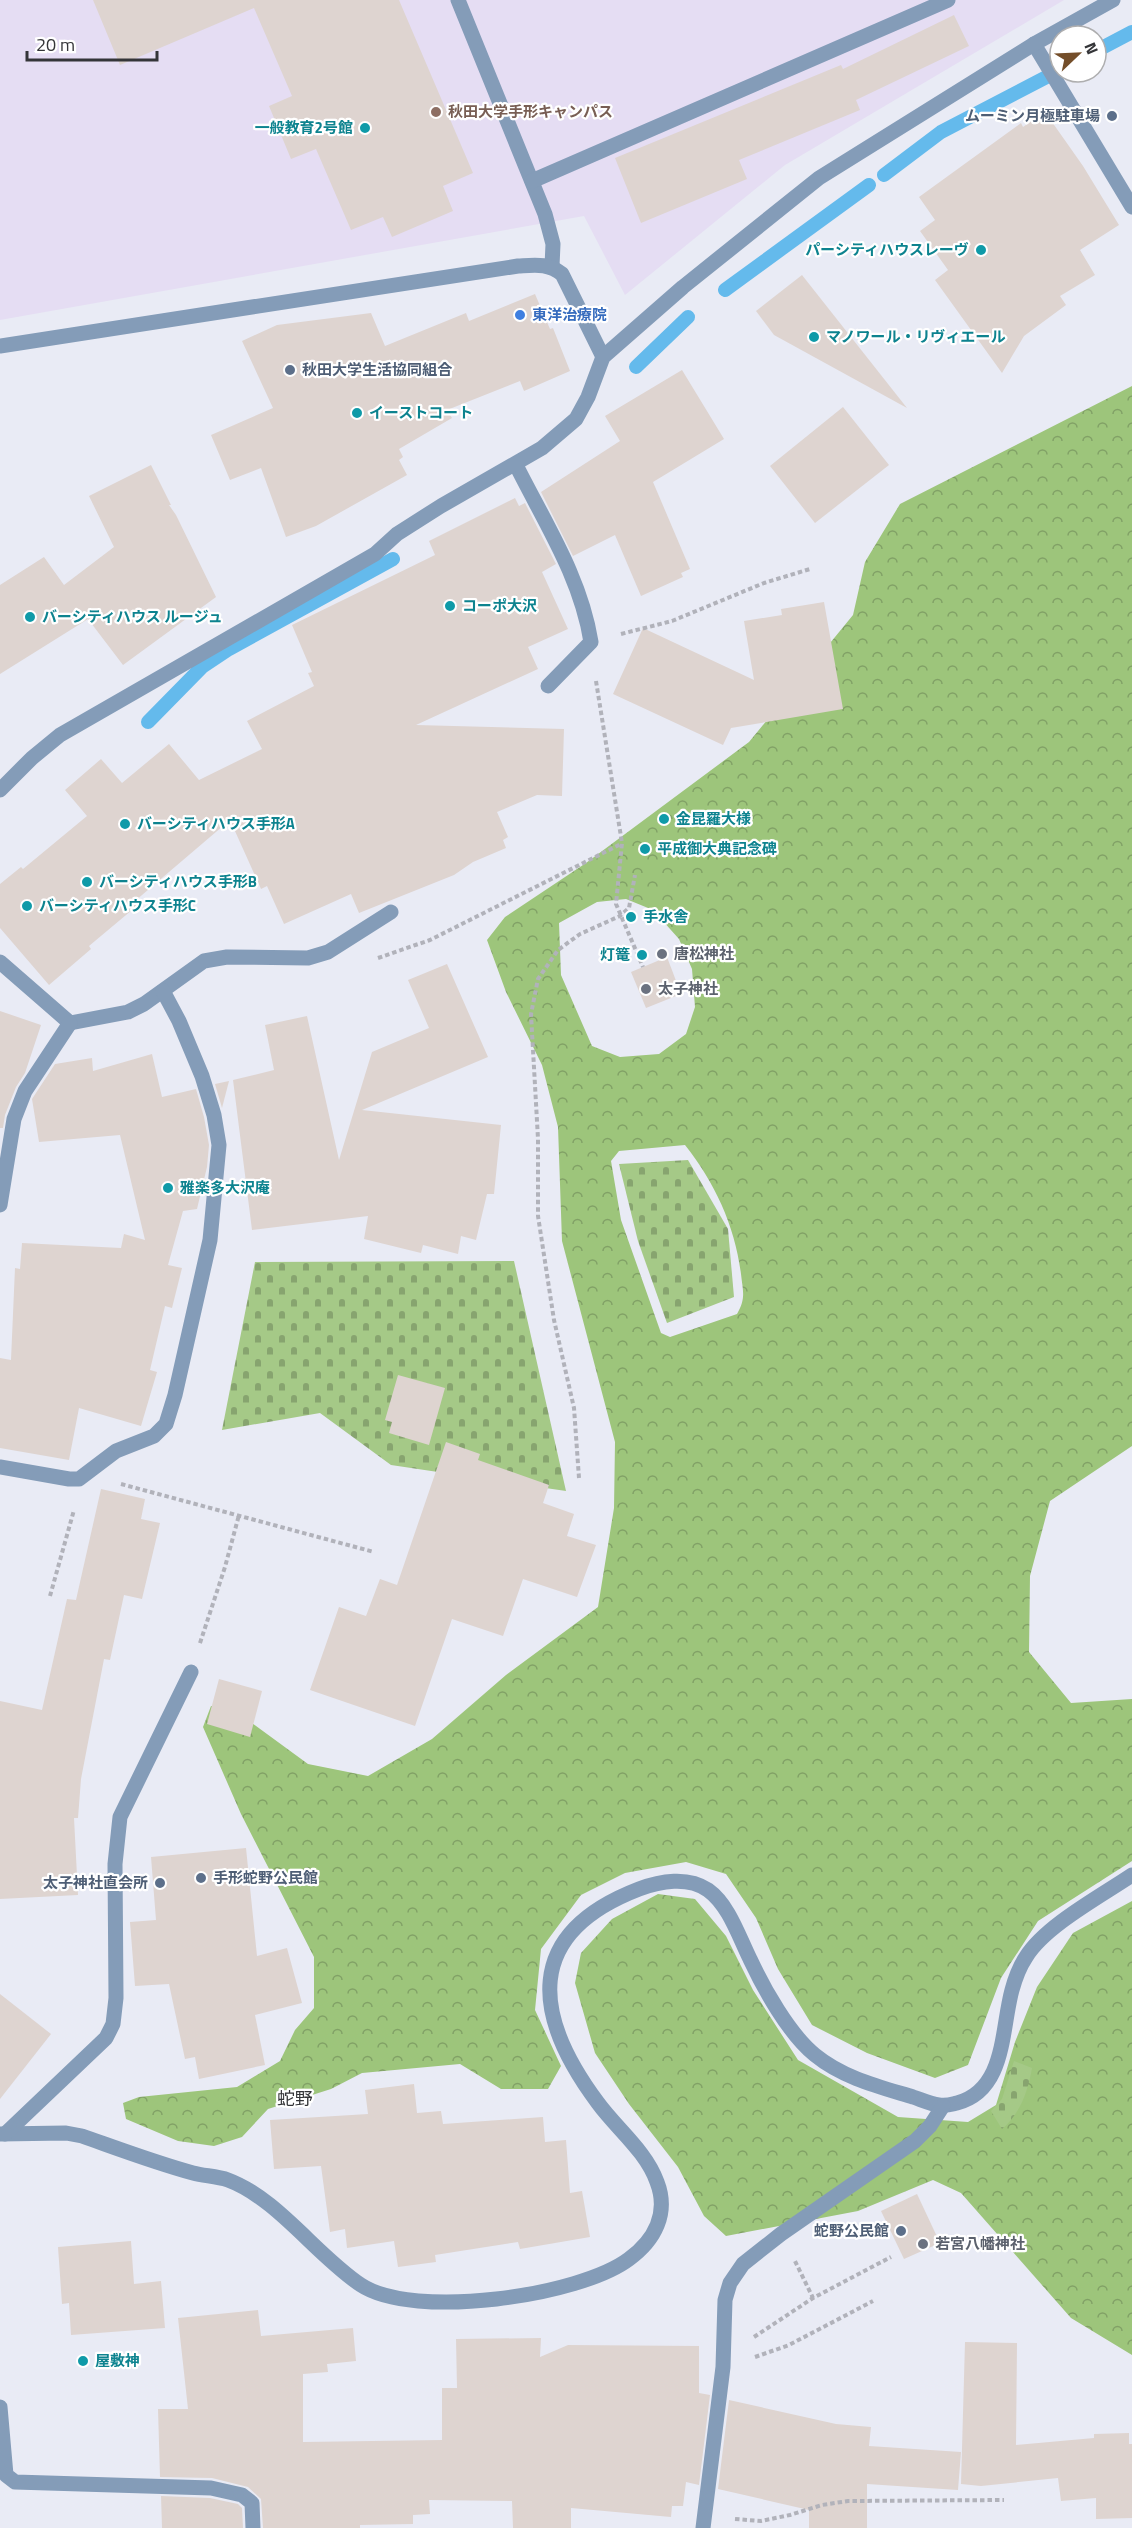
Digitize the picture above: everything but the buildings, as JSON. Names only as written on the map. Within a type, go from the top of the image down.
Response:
[{"type":"street","points":[[458,0],[545,214],[553,244],[552,266]]},
{"type":"street","points":[[532,181],[948,0]]},
{"type":"street","points":[[0,790],[32,758],[60,735],[375,554],[405,528],[542,448],[576,419],[588,397],[603,357],[682,287],[819,178],[1034,45],[1113,0]]},
{"type":"street","points":[[1034,45],[1132,207]]},
{"type":"street","points":[[0,346],[518,266],[552,266],[562,274],[603,357]]},
{"type":"street","points":[[516,465],[576,583],[591,642],[548,686]]},
{"type":"street","points":[[0,1205],[14,1119],[25,1091],[70,1023],[128,1012],[163,991],[204,961],[227,957],[308,958],[328,952],[391,912]]},
{"type":"street","points":[[0,962],[70,1023]]},
{"type":"street","points":[[0,1467],[79,1479],[116,1451],[154,1436],[166,1424],[176,1395],[210,1240],[219,1144],[214,1115],[202,1076],[179,1021],[163,991]]},
{"type":"street","points":[[3,2134],[106,2038],[113,2024],[116,1998],[115,1864],[120,1817],[191,1672]]},
{"type":"street","points":[[3,2134],[66,2133],[82,2136],[192,2173],[228,2180],[260,2197],[332,2264],[365,2288],[388,2298],[416,2303],[460,2302],[564,2287],[601,2276],[628,2260],[650,2240],[659,2223],[662,2202],[657,2179],[641,2155],[599,2106],[582,2081],[554,2022],[548,1988],[552,1964],[567,1937],[588,1916],[634,1891],[653,1884],[673,1881],[694,1884],[709,1891],[722,1906],[773,2001],[813,2054],[842,2072],[883,2088],[943,2106],[966,2100],[979,2093],[993,2074],[1002,2049],[1013,1986],[1026,1957],[1041,1938],[1132,1875]]},
{"type":"street","points":[[704,2522],[723,2362],[725,2300],[730,2283],[743,2264],[782,2234],[915,2141],[930,2126],[943,2106]]},
{"type":"street","points":[[0,2408],[6,2475],[15,2482],[211,2488],[242,2495],[252,2503],[253,2528]]},
{"type":"path","points":[[643,967],[616,904],[622,843],[605,749],[591,642],[672,621],[764,583],[810,569]]},
{"type":"path","points":[[371,959],[430,940],[622,843]]},
{"type":"path","points":[[579,1478],[574,1408],[554,1320],[538,1216],[538,1139],[531,1014],[538,979],[558,950],[580,934],[620,916],[629,908],[635,875]]},
{"type":"path","points":[[50,1596],[78,1497],[79,1479],[88,1475],[374,1552]]},
{"type":"path","points":[[191,1672],[225,1568],[239,1515]]},
{"type":"path","points":[[782,2234],[813,2298]]},
{"type":"path","points":[[723,2362],[813,2298],[891,2257]]},
{"type":"path","points":[[723,2362],[789,2345],[873,2301]]},
{"type":"path","points":[[704,2522],[761,2521],[822,2505],[848,2501],[1004,2500]]},
{"type":"shaded area","name":"秋田大学手形キャンパス","points":[[0,0],[1064,0],[785,165],[625,295],[584,216],[0,320]]},
{"type":"green space","points":[[1132,386],[1132,1446],[1050,1501],[1030,1576],[1029,1652],[1071,1703],[1132,1699],[1132,1861],[1038,1921],[1001,1978],[968,2065],[935,2078],[867,2053],[812,2025],[778,1969],[756,1918],[726,1874],[686,1862],[625,1873],[581,1895],[541,1949],[535,2010],[561,2066],[548,2089],[501,2089],[460,2064],[362,2073],[331,2089],[268,2109],[242,2137],[214,2146],[178,2141],[126,2119],[123,2103],[139,2097],[237,2087],[280,2061],[295,2030],[314,2008],[314,1957],[241,1814],[203,1727],[211,1706],[230,1707],[308,1764],[368,1776],[432,1739],[506,1675],[598,1607],[614,1508],[615,1442],[562,1241],[558,1127],[542,1065],[506,992],[487,940],[505,917],[586,863],[749,742],[853,615],[865,562],[900,504]],"holes":[[[626,899],[653,910],[679,939],[692,969],[695,1007],[686,1034],[659,1054],[620,1057],[592,1046],[561,975],[559,923],[597,902]],[[685,1145],[706,1174],[729,1222],[738,1256],[743,1295],[737,1314],[670,1337],[661,1333],[621,1220],[611,1161],[619,1151]]]},
{"type":"green space","points":[[688,1160],[728,1229],[734,1297],[667,1323],[638,1241],[619,1164]]},
{"type":"green space","points":[[514,1261],[566,1491],[391,1465],[320,1413],[222,1430],[255,1262]]},
{"type":"green space","points":[[658,1894],[695,1899],[726,1936],[753,1990],[798,2060],[898,2117],[968,2122],[996,2105],[1015,2042],[1037,1987],[1073,1933],[1132,1901],[1132,2355],[1071,2318],[961,2193],[933,2180],[858,2211],[726,2236],[704,2216],[678,2167],[629,2104],[595,2053],[575,1983],[581,1953],[612,1919]]},
{"type":"green space","points":[[1014,2061],[1032,2068],[1022,2102],[1014,2116],[1002,2129],[991,2111],[1002,2099]]},
{"type":"waterway","points":[[1108,45],[1132,32]]},
{"type":"waterway","points":[[884,175],[941,132],[1048,76]]},
{"type":"waterway","points":[[725,290],[869,185]]},
{"type":"waterway","points":[[636,367],[688,317]]},
{"type":"waterway","points":[[148,722],[202,667],[229,649],[393,559]]},
{"type":"place","name":"秋田大学手形キャンパス","points":[[436,112]]},
{"type":"place","name":"ムーミン月極駐車場","points":[[1112,116]]},
{"type":"place","name":"一般教育2号館","points":[[365,128]]},
{"type":"place","name":"パーシティハウスレーヴ","points":[[981,250]]},
{"type":"place","name":"東洋治療院","points":[[520,315]]},
{"type":"place","name":"マノワール・リヴィエール","points":[[814,337]]},
{"type":"place","name":"秋田大学生活協同組合","points":[[290,370]]},
{"type":"place","name":"イーストコート","points":[[357,413]]},
{"type":"place","name":"コーポ大沢","points":[[450,606]]},
{"type":"place","name":"バーシティハウス ルージュ","points":[[30,617]]},
{"type":"place","name":"金昆羅大様","points":[[664,819]]},
{"type":"place","name":"バーシティハウス手形A","points":[[125,824]]},
{"type":"place","name":"平成御大典記念碑","points":[[645,849]]},
{"type":"place","name":"バーシティハウス手形B","points":[[87,882]]},
{"type":"place","name":"バーシティハウス手形C","points":[[27,906]]},
{"type":"place","name":"手水舎","points":[[631,917]]},
{"type":"place","name":"唐松神社","points":[[662,954]]},
{"type":"place","name":"灯篭","points":[[642,955]]},
{"type":"place","name":"太子神社","points":[[646,989]]},
{"type":"place","name":"雅楽多大沢庵","points":[[168,1188]]},
{"type":"place","name":"手形蛇野公民館","points":[[201,1878]]},
{"type":"place","name":"太子神社直会所","points":[[160,1883]]},
{"type":"place","name":"蛇野公民館","points":[[901,2231]]},
{"type":"place","name":"若宮八幡神社","points":[[923,2244]]},
{"type":"place","name":"屋敷神","points":[[83,2361]]},
{"type":"district","name":"蛇野","points":[[295,2099]]}]
